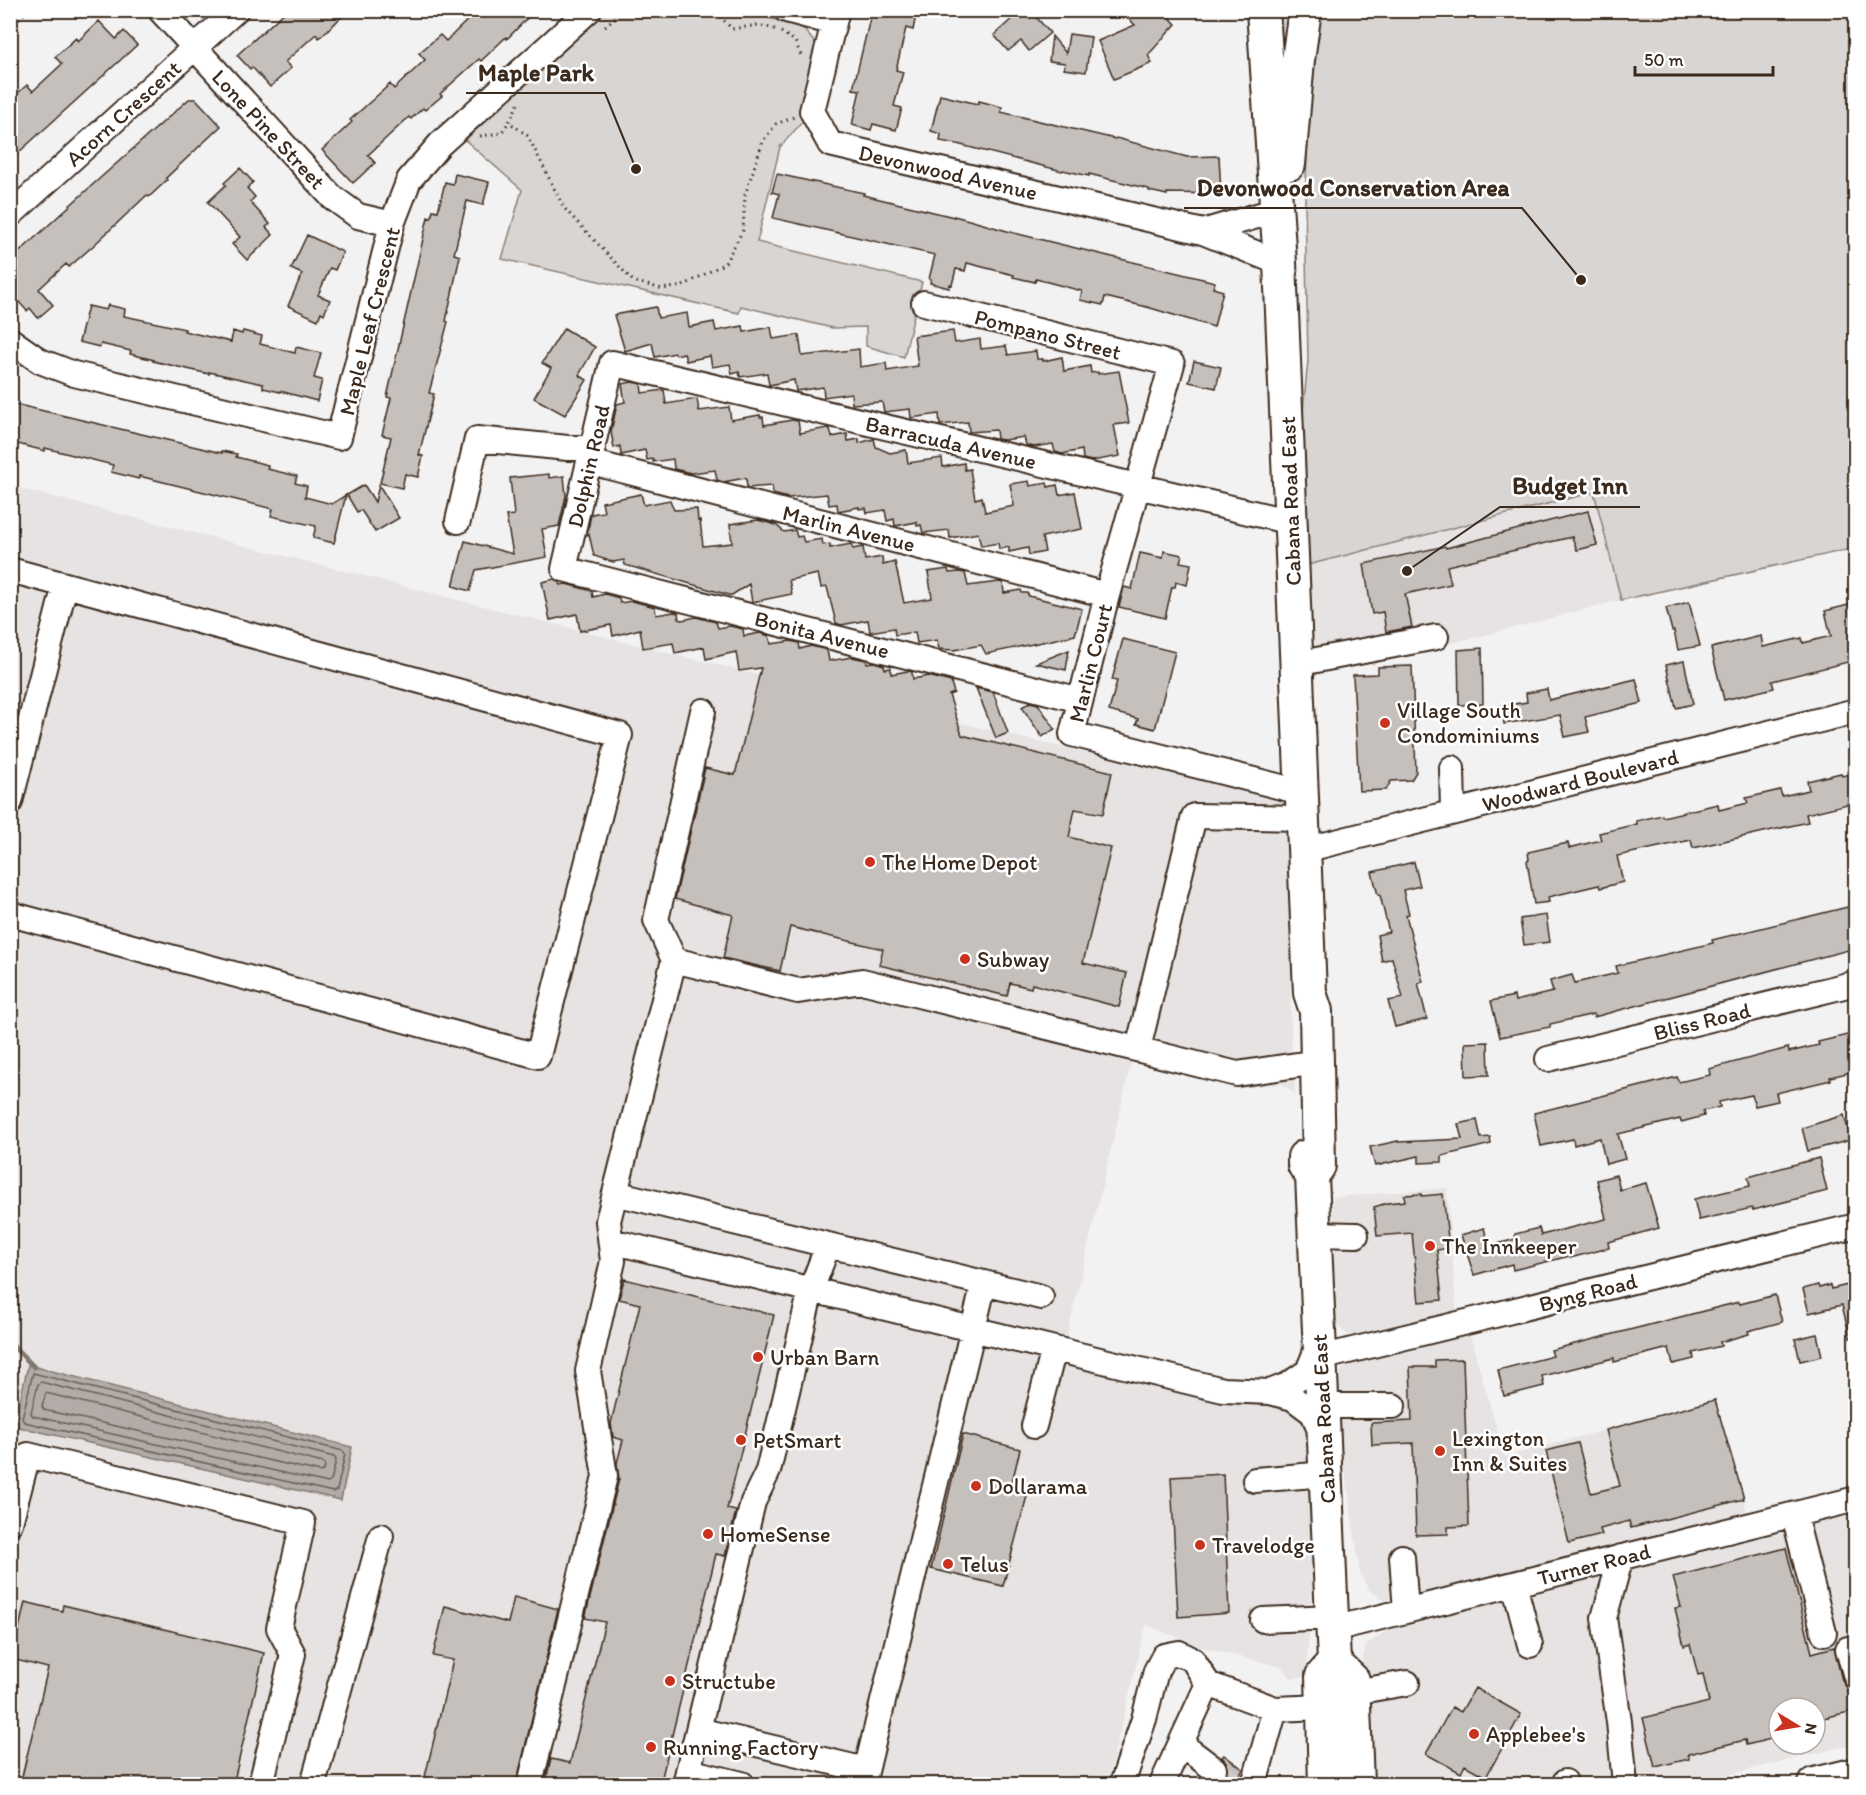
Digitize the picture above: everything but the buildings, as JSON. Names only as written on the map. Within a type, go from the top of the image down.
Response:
[{"type":"main road","name":"Cabana Road East","points":[[1263,10],[1280,263],[1310,993],[1300,1013],[1310,1063],[1304,1165],[1311,1176],[1333,1623],[1334,1662],[1322,1676],[1324,1785]]},
{"type":"main road","points":[[1280,263],[1298,60],[1305,10]]},
{"type":"main road","points":[[1334,1662],[1353,1680],[1357,1785]]},
{"type":"main road","points":[[1815,1785],[1856,1774]]},
{"type":"street","name":"Lone Pine Street","points":[[160,10],[332,197],[358,216],[392,224]]},
{"type":"street","name":"Acorn Crescent","points":[[10,215],[236,10]]},
{"type":"street","points":[[786,10],[836,16]]},
{"type":"street","name":"Devonwood Avenue","points":[[836,16],[812,111],[830,144],[1203,232],[1280,263]]},
{"type":"street","name":"Maple Leaf Crescent","points":[[10,340],[40,361],[74,374],[339,437],[392,224],[409,180],[440,144],[595,20]]},
{"type":"street","name":"Devonwood Avenue","points":[[1203,232],[1277,210]]},
{"type":"street","name":"Pompano Street","points":[[924,303],[1172,364]]},
{"type":"street","name":"Barracuda Avenue","points":[[612,363],[1291,522]]},
{"type":"street","name":"Dolphin Road","points":[[564,569],[612,363]]},
{"type":"street","name":"Marlin Court","points":[[1172,364],[1107,595],[1072,734],[1302,805]]},
{"type":"street","name":"Marlin Avenue","points":[[458,520],[477,439],[568,448],[1107,595]]},
{"type":"street","name":"Bonita Avenue","points":[[564,569],[1080,700]]},
{"type":"street","points":[[10,570],[620,735],[538,1056],[10,914]]},
{"type":"street","points":[[10,802],[65,585]]},
{"type":"street","points":[[1296,664],[1436,637]]},
{"type":"street","points":[[530,1785],[605,1476],[588,1371],[613,1262],[608,1221],[674,960],[656,920],[703,711]]},
{"type":"street","name":"Woodward Boulevard","points":[[1304,850],[1856,711]]},
{"type":"street","points":[[1452,768],[1453,812]]},
{"type":"street","points":[[1138,1049],[1194,816],[1302,805]]},
{"type":"street","points":[[674,960],[798,991],[861,981],[1237,1074],[1310,1063]]},
{"type":"street","name":"Bliss Road","points":[[1548,1059],[1856,983]]},
{"type":"street","points":[[615,1194],[1041,1297]]},
{"type":"street","name":"Byng Road","points":[[1320,1350],[1856,1226]]},
{"type":"street","points":[[1314,1234],[1356,1235]]},
{"type":"street","points":[[610,1241],[1223,1390],[1270,1392],[1293,1398],[1313,1413],[1324,1439]]},
{"type":"street","points":[[742,1785],[687,1778],[753,1502],[768,1471],[812,1290],[828,1245]]},
{"type":"street","points":[[698,1730],[864,1778],[984,1283]]},
{"type":"street","points":[[1034,1426],[1054,1349]]},
{"type":"street","points":[[1270,1392],[1288,1385],[1308,1371],[1320,1350]]},
{"type":"street","points":[[1323,1406],[1393,1406]]},
{"type":"street","points":[[10,1523],[28,1455],[303,1523],[279,1629],[293,1653],[261,1785]]},
{"type":"street","points":[[1254,1480],[1326,1474]]},
{"type":"street","name":"Turner Road","points":[[1263,1620],[1333,1623],[1406,1611],[1514,1584],[1556,1566],[1621,1557],[1856,1499]]},
{"type":"street","points":[[1794,1515],[1824,1633]]},
{"type":"street","points":[[313,1785],[381,1536]]},
{"type":"street","points":[[1402,1557],[1406,1611]]},
{"type":"street","points":[[1621,1557],[1604,1618],[1619,1722],[1625,1785]]},
{"type":"street","points":[[1514,1584],[1530,1645]]},
{"type":"street","points":[[1848,1649],[1856,1677]]},
{"type":"street","points":[[1122,1785],[1156,1671],[1164,1656],[1179,1653],[1193,1660],[1208,1684],[1275,1709],[1323,1707]]},
{"type":"street","points":[[1354,1692],[1407,1683]]},
{"type":"street","points":[[1137,1741],[1165,1779],[1208,1684]]},
{"type":"street","points":[[1254,1785],[1275,1709]]},
{"type":"street","points":[[1181,1744],[1214,1769]]},
{"type":"path","points":[[10,27],[28,10]]},
{"type":"path","points":[[595,20],[624,10]]},
{"type":"path","points":[[697,10],[719,15],[732,29],[758,25],[780,31],[795,41],[802,56],[802,67]]},
{"type":"path","points":[[476,136],[501,133],[509,122],[516,105],[525,98]]},
{"type":"path","points":[[509,122],[528,136],[564,208],[633,281],[662,289],[683,286],[725,263],[743,230],[745,195],[763,141],[776,124],[795,116],[795,108]]},
{"type":"shaded area","points":[[605,11],[740,11],[801,26],[816,44],[803,112],[804,120],[780,147],[757,242],[922,282],[904,357],[866,346],[866,327],[832,328],[741,306],[739,313],[502,259],[522,190],[465,140]]},
{"type":"shaded area","points":[[1274,11],[1293,11],[1283,54],[1279,49]]},
{"type":"shaded area","points":[[1316,11],[1855,11],[1855,548],[1621,600],[1594,492],[1300,567],[1298,463],[1308,360],[1305,201],[1312,46]]},
{"type":"shaded area","points":[[10,486],[672,654],[1288,801],[1291,1040],[1295,1094],[1282,1084],[1248,1087],[1132,1060],[1066,1340],[1258,1384],[1280,1380],[1312,1351],[1314,1554],[1306,1677],[1291,1678],[1282,1667],[1202,1647],[1146,1625],[1107,1784],[11,1784]]},
{"type":"shaded area","points":[[1594,492],[1621,600],[1482,636],[1306,677],[1300,567]]},
{"type":"shaded area","points":[[1447,1188],[1457,1318],[1360,1339],[1346,1334],[1335,1322],[1333,1197]]},
{"type":"shaded area","points":[[1469,1331],[1505,1457],[1715,1400],[1749,1519],[1855,1508],[1855,1744],[1827,1751],[1827,1696],[1767,1696],[1767,1756],[1806,1756],[1690,1784],[1368,1784],[1361,1667],[1366,1645],[1392,1627],[1533,1591],[1406,1602],[1384,1600],[1369,1590],[1360,1573],[1334,1397],[1341,1371],[1355,1360]]},
{"type":"water","points":[[28,1365],[352,1447],[341,1500],[14,1426]]},
{"type":"waterway","points":[[10,1343],[34,1367]]},
{"type":"tunnel","points":[[1214,1769],[1233,1784]]},
{"type":"place","name":"Maple Park","points":[[636,169]]},
{"type":"place","name":"Devonwood Conservation Area","points":[[1581,280]]},
{"type":"place","name":"Budget Inn","points":[[1407,571]]},
{"type":"place","name":"Village South Condominiums","points":[[1385,723]]},
{"type":"place","name":"The Home Depot","points":[[870,862]]},
{"type":"place","name":"Subway","points":[[965,959]]},
{"type":"place","name":"The Innkeeper","points":[[1430,1246]]},
{"type":"place","name":"Urban Barn","points":[[758,1357]]},
{"type":"place","name":"PetSmart","points":[[741,1440]]},
{"type":"place","name":"Lexington Inn & Suites","points":[[1440,1451]]},
{"type":"place","name":"Dollarama","points":[[976,1486]]},
{"type":"place","name":"HomeSense","points":[[708,1534]]},
{"type":"place","name":"Travelodge","points":[[1200,1545]]},
{"type":"place","name":"Telus","points":[[948,1564]]},
{"type":"place","name":"Structube","points":[[670,1681]]},
{"type":"place","name":"Applebee's","points":[[1474,1734]]},
{"type":"place","name":"Running Factory","points":[[651,1747]]}]
